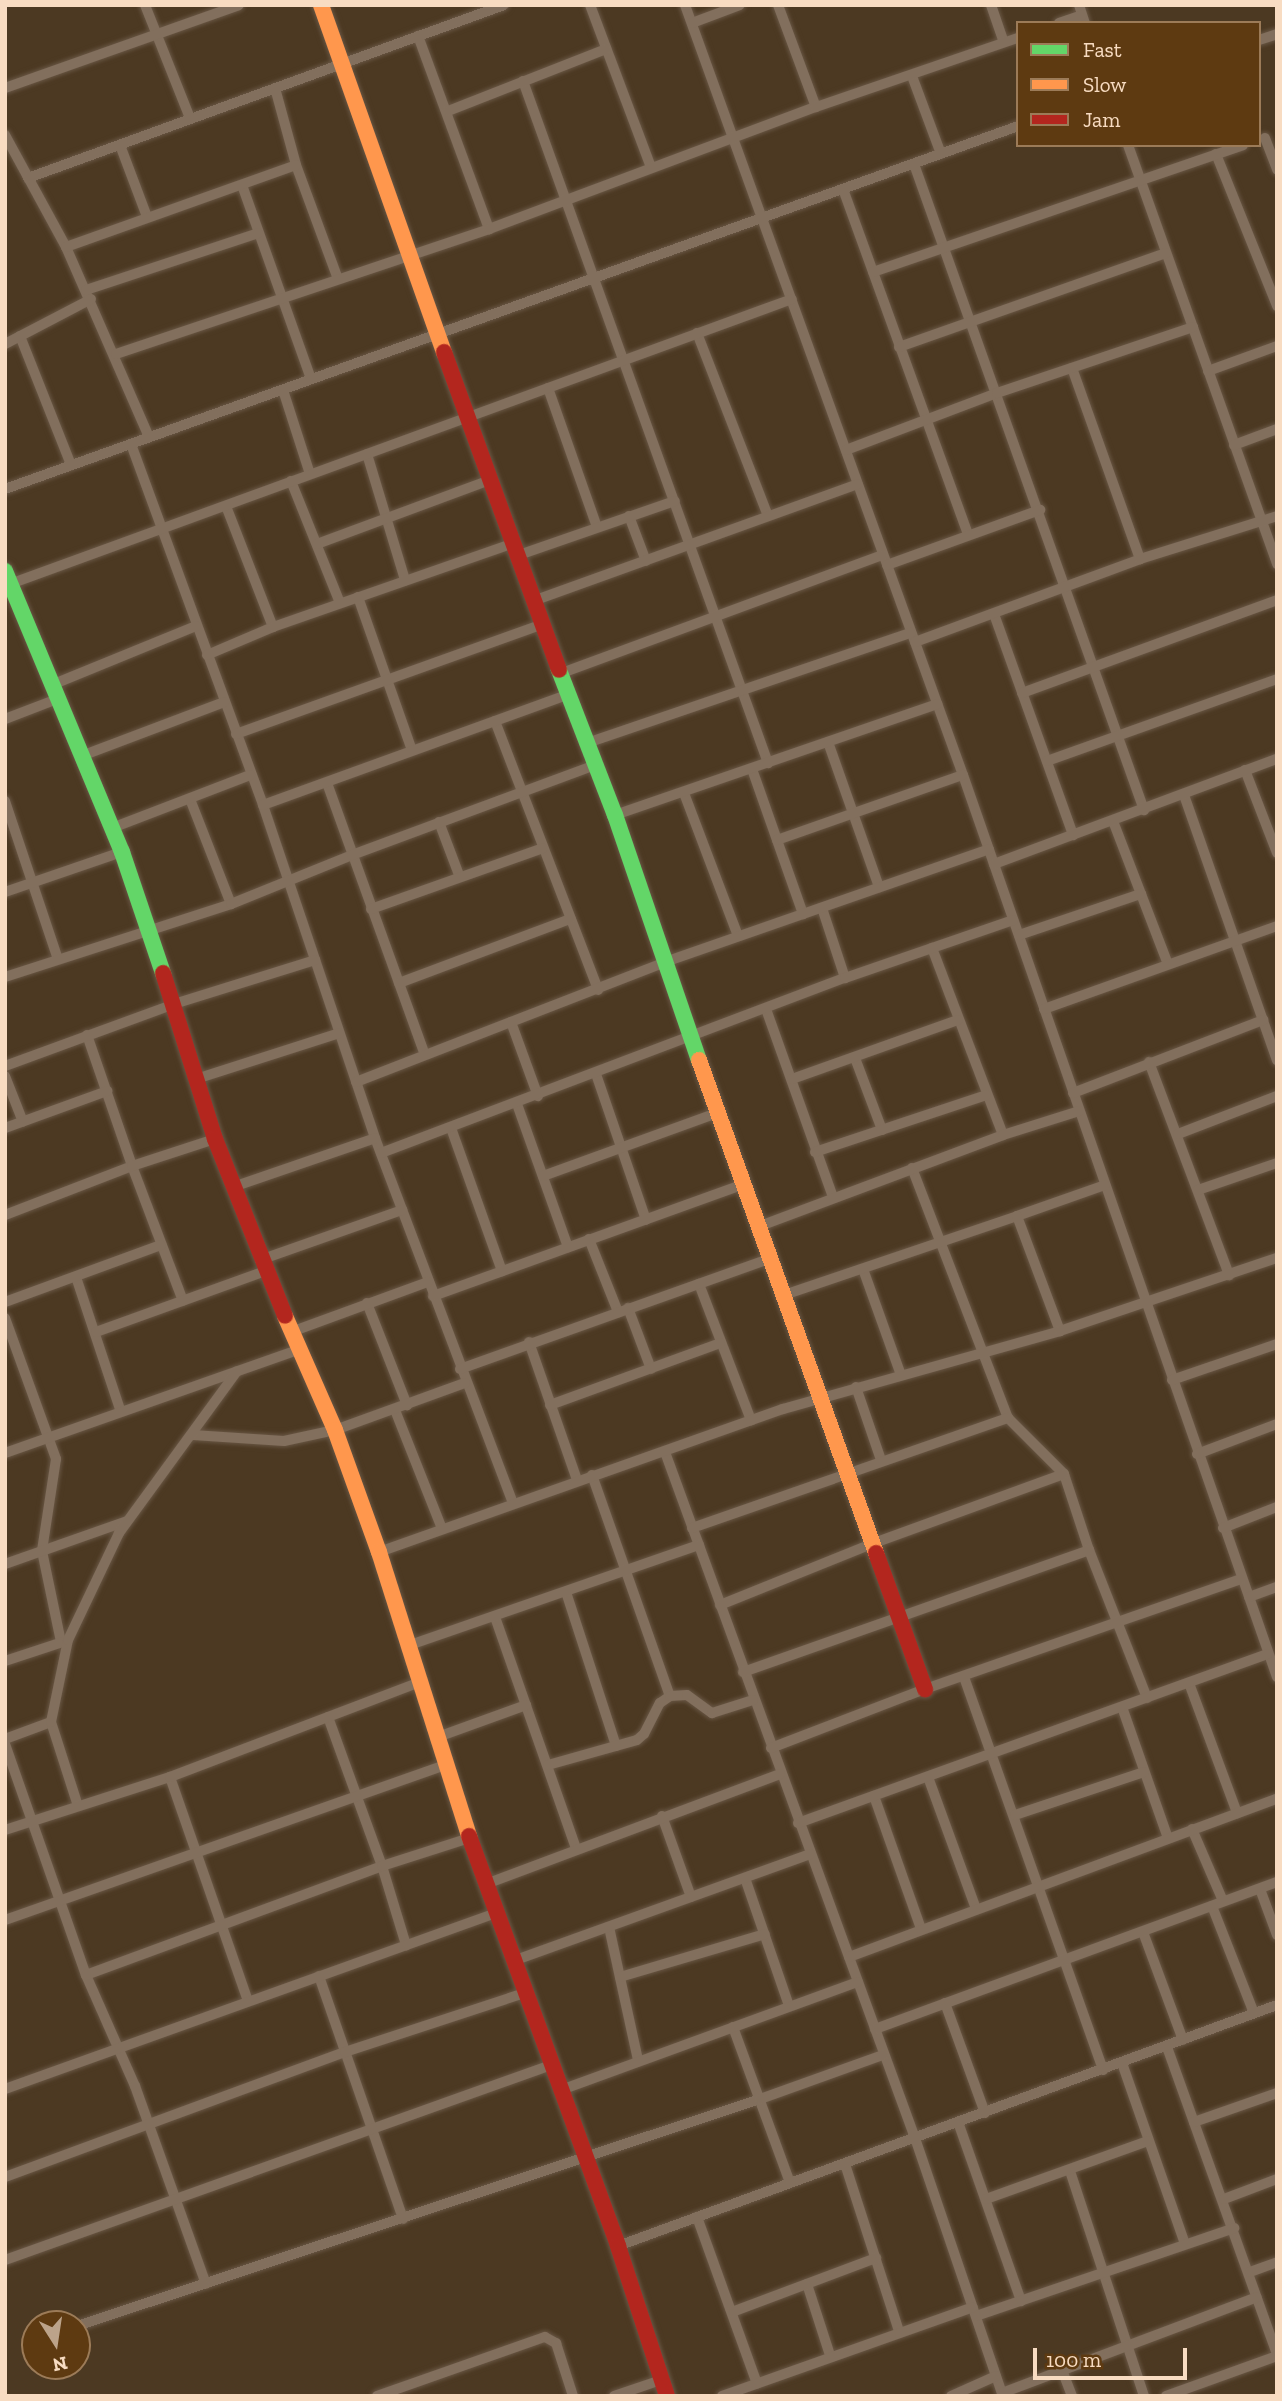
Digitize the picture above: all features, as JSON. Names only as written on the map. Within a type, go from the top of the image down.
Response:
[{"type":"street","points":[[145,5],[190,118]]},
{"type":"street","points":[[5,88],[239,5]]},
{"type":"street","points":[[321,5],[541,625],[615,815],[717,1113],[901,1616],[925,1689]]},
{"type":"street","points":[[28,178],[503,5]]},
{"type":"street","points":[[590,5],[651,167]]},
{"type":"street","points":[[685,5],[989,849],[1197,1454],[1276,1672]]},
{"type":"street","points":[[692,23],[740,5]]},
{"type":"street","points":[[778,5],[816,107]]},
{"type":"street","points":[[991,5],[1004,43]]},
{"type":"street","points":[[1064,21],[1082,14]]},
{"type":"street","points":[[418,36],[489,229]]},
{"type":"street","points":[[116,354],[489,229],[816,107],[1016,39]]},
{"type":"street","points":[[447,111],[606,49]]},
{"type":"street","points":[[912,76],[941,153]]},
{"type":"street","points":[[523,81],[768,764]]},
{"type":"street","points":[[275,88],[296,164],[338,279]]},
{"type":"street","points":[[5,489],[1016,127]]},
{"type":"street","points":[[1277,133],[1262,139],[1277,170]]},
{"type":"street","points":[[6,137],[89,295],[149,437]]},
{"type":"street","points":[[120,145],[147,217]]},
{"type":"street","points":[[1129,147],[1277,564]]},
{"type":"street","points":[[873,272],[1236,147]]},
{"type":"street","points":[[1216,154],[1277,306]]},
{"type":"street","points":[[66,247],[296,164]]},
{"type":"street","points":[[914,164],[1040,510],[1144,810]]},
{"type":"street","points":[[242,185],[311,379]]},
{"type":"street","points":[[843,189],[968,536]]},
{"type":"street","points":[[5,344],[89,295],[258,233]]},
{"type":"street","points":[[899,347],[1166,253]]},
{"type":"street","points":[[667,2396],[618,2246],[524,1993],[444,1765],[379,1552],[335,1430],[263,1266],[215,1139],[174,1004],[122,852],[84,755],[6,575],[226,506],[792,299]]},
{"type":"street","points":[[846,450],[997,394],[1193,327]]},
{"type":"street","points":[[697,333],[768,516]]},
{"type":"street","points":[[20,336],[71,465]]},
{"type":"street","points":[[1208,371],[1277,346]]},
{"type":"street","points":[[1072,368],[1140,559]]},
{"type":"street","points":[[548,388],[597,527]]},
{"type":"street","points":[[283,390],[310,474]]},
{"type":"street","points":[[1234,445],[1277,429]]},
{"type":"street","points":[[131,444],[263,805],[375,1138],[465,1383],[513,1504]]},
{"type":"street","points":[[367,454],[405,580]]},
{"type":"street","points":[[317,544],[490,480]]},
{"type":"street","points":[[291,481],[340,603]]},
{"type":"street","points":[[533,601],[858,484]]},
{"type":"street","points":[[207,655],[273,627],[405,580],[597,527],[675,500]]},
{"type":"street","points":[[226,506],[273,627]]},
{"type":"street","points":[[559,674],[715,617],[885,560],[968,536],[1040,510]]},
{"type":"street","points":[[629,516],[646,561]]},
{"type":"street","points":[[587,743],[743,690],[994,614],[1140,559],[1277,516]]},
{"type":"street","points":[[358,597],[412,750]]},
{"type":"street","points":[[1022,693],[1277,600]]},
{"type":"street","points":[[994,614],[1073,835]]},
{"type":"street","points":[[236,734],[541,625]]},
{"type":"street","points":[[5,719],[57,691],[196,626]]},
{"type":"street","points":[[1047,761],[1277,679]]},
{"type":"street","points":[[263,805],[567,695]]},
{"type":"street","points":[[84,755],[224,702]]},
{"type":"street","points":[[615,815],[937,704]]},
{"type":"street","points":[[495,721],[598,990]]},
{"type":"street","points":[[828,742],[879,887]]},
{"type":"street","points":[[994,864],[1184,796],[1277,759]]},
{"type":"street","points":[[5,977],[231,904],[352,855],[595,765]]},
{"type":"street","points":[[752,769],[803,914]]},
{"type":"street","points":[[1245,770],[1277,853]]},
{"type":"street","points":[[112,828],[250,775]]},
{"type":"street","points":[[777,841],[962,775]]},
{"type":"street","points":[[327,783],[424,1053]]},
{"type":"street","points":[[684,793],[738,936]]},
{"type":"street","points":[[1184,796],[1277,1060]]},
{"type":"street","points":[[190,799],[231,904]]},
{"type":"street","points":[[5,802],[58,959]]},
{"type":"street","points":[[1113,821],[1168,964]]},
{"type":"street","points":[[439,822],[460,875]]},
{"type":"street","points":[[371,909],[460,875],[543,848]]},
{"type":"street","points":[[356,1082],[424,1053],[598,990],[665,962],[989,849]]},
{"type":"street","points":[[5,892],[122,852]]},
{"type":"street","points":[[1019,935],[1141,894]]},
{"type":"street","points":[[822,908],[845,978]]},
{"type":"street","points":[[399,982],[570,919]]},
{"type":"street","points":[[381,1153],[517,1104],[845,978],[1013,920]]},
{"type":"street","points":[[1044,1009],[1277,926]]},
{"type":"street","points":[[932,948],[1003,1135]]},
{"type":"street","points":[[5,1066],[174,1004],[315,960]]},
{"type":"street","points":[[766,1009],[815,1153],[833,1197]]},
{"type":"street","points":[[792,1079],[958,1020]]},
{"type":"street","points":[[1073,1093],[1263,1020]]},
{"type":"street","points":[[511,1022],[538,1096]]},
{"type":"street","points":[[196,1079],[339,1033]]},
{"type":"street","points":[[87,1035],[132,1166],[183,1301]]},
{"type":"street","points":[[855,1058],[882,1130]]},
{"type":"street","points":[[1149,1062],[1178,1133],[1228,1275]]},
{"type":"street","points":[[596,1074],[646,1220]]},
{"type":"street","points":[[5,1076],[23,1122]]},
{"type":"street","points":[[5,1128],[107,1091]]},
{"type":"street","points":[[815,1153],[986,1095]]},
{"type":"street","points":[[1178,1133],[1277,1096]]},
{"type":"street","points":[[517,1104],[568,1247]]},
{"type":"street","points":[[760,1226],[1003,1135],[1079,1111]]},
{"type":"street","points":[[543,1175],[717,1113]]},
{"type":"street","points":[[451,1128],[502,1271]]},
{"type":"street","points":[[233,1187],[375,1138]]},
{"type":"street","points":[[5,1215],[132,1166],[215,1139]]},
{"type":"street","points":[[1198,1190],[1277,1163]]},
{"type":"street","points":[[912,1168],[1008,1418],[1064,1474],[1089,1550],[1147,1698]]},
{"type":"street","points":[[433,1296],[744,1184]]},
{"type":"street","points":[[784,1295],[1105,1185]]},
{"type":"street","points":[[96,1332],[183,1301],[402,1210]]},
{"type":"street","points":[[1017,1216],[1060,1331]]},
{"type":"street","points":[[589,1239],[651,1369]]},
{"type":"street","points":[[5,1302],[161,1245]]},
{"type":"street","points":[[460,1369],[529,1342],[771,1258]]},
{"type":"street","points":[[379,1552],[751,1420],[856,1387],[1060,1331],[1277,1258]]},
{"type":"street","points":[[863,1269],[901,1375]]},
{"type":"street","points":[[76,1277],[121,1412]]},
{"type":"street","points":[[291,1332],[428,1282]]},
{"type":"street","points":[[699,1284],[751,1420]]},
{"type":"street","points":[[367,1303],[407,1405]]},
{"type":"street","points":[[5,1318],[50,1437],[56,1468],[46,1511],[41,1551],[64,1641]]},
{"type":"street","points":[[529,1342],[578,1480]]},
{"type":"street","points":[[550,1405],[720,1343]]},
{"type":"street","points":[[1172,1380],[1277,1344]]},
{"type":"street","points":[[5,1453],[298,1350]]},
{"type":"street","points":[[78,1806],[51,1722],[64,1641],[127,1521],[193,1435],[237,1371]]},
{"type":"street","points":[[193,1435],[277,1442],[335,1430],[465,1383]]},
{"type":"street","points":[[856,1387],[881,1460]]},
{"type":"street","points":[[395,1410],[442,1529]]},
{"type":"street","points":[[692,1528],[848,1471],[936,1445],[1008,1418]]},
{"type":"street","points":[[1197,1454],[1277,1424]]},
{"type":"street","points":[[665,1452],[753,1700],[915,2138],[1003,2394],[1257,2297]]},
{"type":"street","points":[[720,1605],[874,1543],[1064,1474]]},
{"type":"street","points":[[592,1475],[670,1696]]},
{"type":"street","points":[[1223,1528],[1277,1507]]},
{"type":"street","points":[[5,1564],[127,1521]]},
{"type":"street","points":[[407,1646],[699,1545]]},
{"type":"street","points":[[743,1672],[1089,1550]]},
{"type":"street","points":[[771,1748],[925,1689],[1241,1579]]},
{"type":"street","points":[[1249,1597],[1277,1587]]},
{"type":"street","points":[[566,1592],[616,1746]]},
{"type":"street","points":[[495,1617],[576,1848]]},
{"type":"street","points":[[5,1661],[64,1641]]},
{"type":"street","points":[[798,1823],[1268,1654]]},
{"type":"street","points":[[964,1677],[1103,2070]]},
{"type":"street","points":[[5,1830],[170,1777],[418,1683]]},
{"type":"street","points":[[1189,1683],[1237,1813]]},
{"type":"street","points":[[548,1765],[641,1738],[657,1707],[670,1696],[687,1695],[712,1713],[753,1700]]},
{"type":"street","points":[[435,1738],[526,1705]]},
{"type":"street","points":[[1122,1707],[1168,1838]]},
{"type":"street","points":[[328,1717],[382,1866],[406,1945]]},
{"type":"street","points":[[51,1722],[5,1742],[86,1975],[148,2126],[206,2284]]},
{"type":"street","points":[[5,1920],[444,1765]]},
{"type":"street","points":[[1015,1815],[1144,1772]]},
{"type":"street","points":[[486,1884],[576,1848],[780,1774]]},
{"type":"street","points":[[170,1777],[193,1852],[248,2001]]},
{"type":"street","points":[[928,1777],[976,1909]]},
{"type":"street","points":[[874,1797],[921,1930]]},
{"type":"street","points":[[849,1956],[1277,1799]]},
{"type":"street","points":[[662,1816],[691,1898]]},
{"type":"street","points":[[1192,1829],[1254,2012]]},
{"type":"street","points":[[86,1975],[382,1866],[470,1838]]},
{"type":"street","points":[[513,1961],[810,1854]]},
{"type":"street","points":[[745,1878],[789,2006]]},
{"type":"street","points":[[875,2029],[1277,1882]]},
{"type":"street","points":[[1260,1889],[1277,1935]]},
{"type":"street","points":[[5,2088],[496,1913]]},
{"type":"street","points":[[609,1927],[638,2060]]},
{"type":"street","points":[[1143,1932],[1183,2040]]},
{"type":"street","points":[[620,1977],[765,1934]]},
{"type":"street","points":[[319,1976],[402,2219]]},
{"type":"street","points":[[561,2090],[858,1982]]},
{"type":"street","points":[[5,2177],[345,2052],[524,1993]]},
{"type":"street","points":[[945,2003],[985,2113]]},
{"type":"street","points":[[618,2246],[1277,2005]]},
{"type":"street","points":[[733,2027],[790,2183]]},
{"type":"street","points":[[1166,2396],[1277,2355],[1224,2199],[1167,2047]]},
{"type":"street","points":[[91,2321],[760,2099],[883,2055]]},
{"type":"street","points":[[1122,2063],[1185,2244]]},
{"type":"street","points":[[5,2260],[551,2065]]},
{"type":"street","points":[[1194,2122],[1277,2093]]},
{"type":"street","points":[[958,2122],[1021,2301]]},
{"type":"street","points":[[986,2199],[1148,2141]]},
{"type":"street","points":[[845,2164],[899,2332]]},
{"type":"street","points":[[1070,2171],[1144,2396]]},
{"type":"street","points":[[1224,2199],[1277,2179]]},
{"type":"street","points":[[697,2217],[757,2384]]},
{"type":"street","points":[[722,2396],[899,2332],[1021,2301],[1234,2228]]},
{"type":"street","points":[[732,2312],[876,2258]]},
{"type":"street","points":[[1250,2272],[1277,2262]]},
{"type":"street","points":[[807,2284],[830,2355]]},
{"type":"street","points":[[384,2395],[545,2337],[556,2343],[573,2396]]},
{"type":"street","points":[[1062,2370],[1072,2396]]},
{"type":"street","points":[[951,2396],[996,2376]]},
{"type":"street","points":[[614,2396],[661,2380]]},
{"type":"traffic: fast","points":[[5,571],[122,852],[163,973]]},
{"type":"traffic: fast","points":[[559,670],[615,815],[699,1060]]},
{"type":"traffic: slow","points":[[321,5],[444,352]]},
{"type":"traffic: slow","points":[[699,1060],[876,1553]]},
{"type":"traffic: slow","points":[[285,1316],[335,1430],[379,1552],[469,1836]]},
{"type":"traffic: jam","points":[[444,352],[559,670]]},
{"type":"traffic: jam","points":[[163,973],[215,1139],[285,1316]]},
{"type":"traffic: jam","points":[[876,1553],[925,1689]]},
{"type":"traffic: jam","points":[[469,1836],[618,2246],[667,2396]]}]
